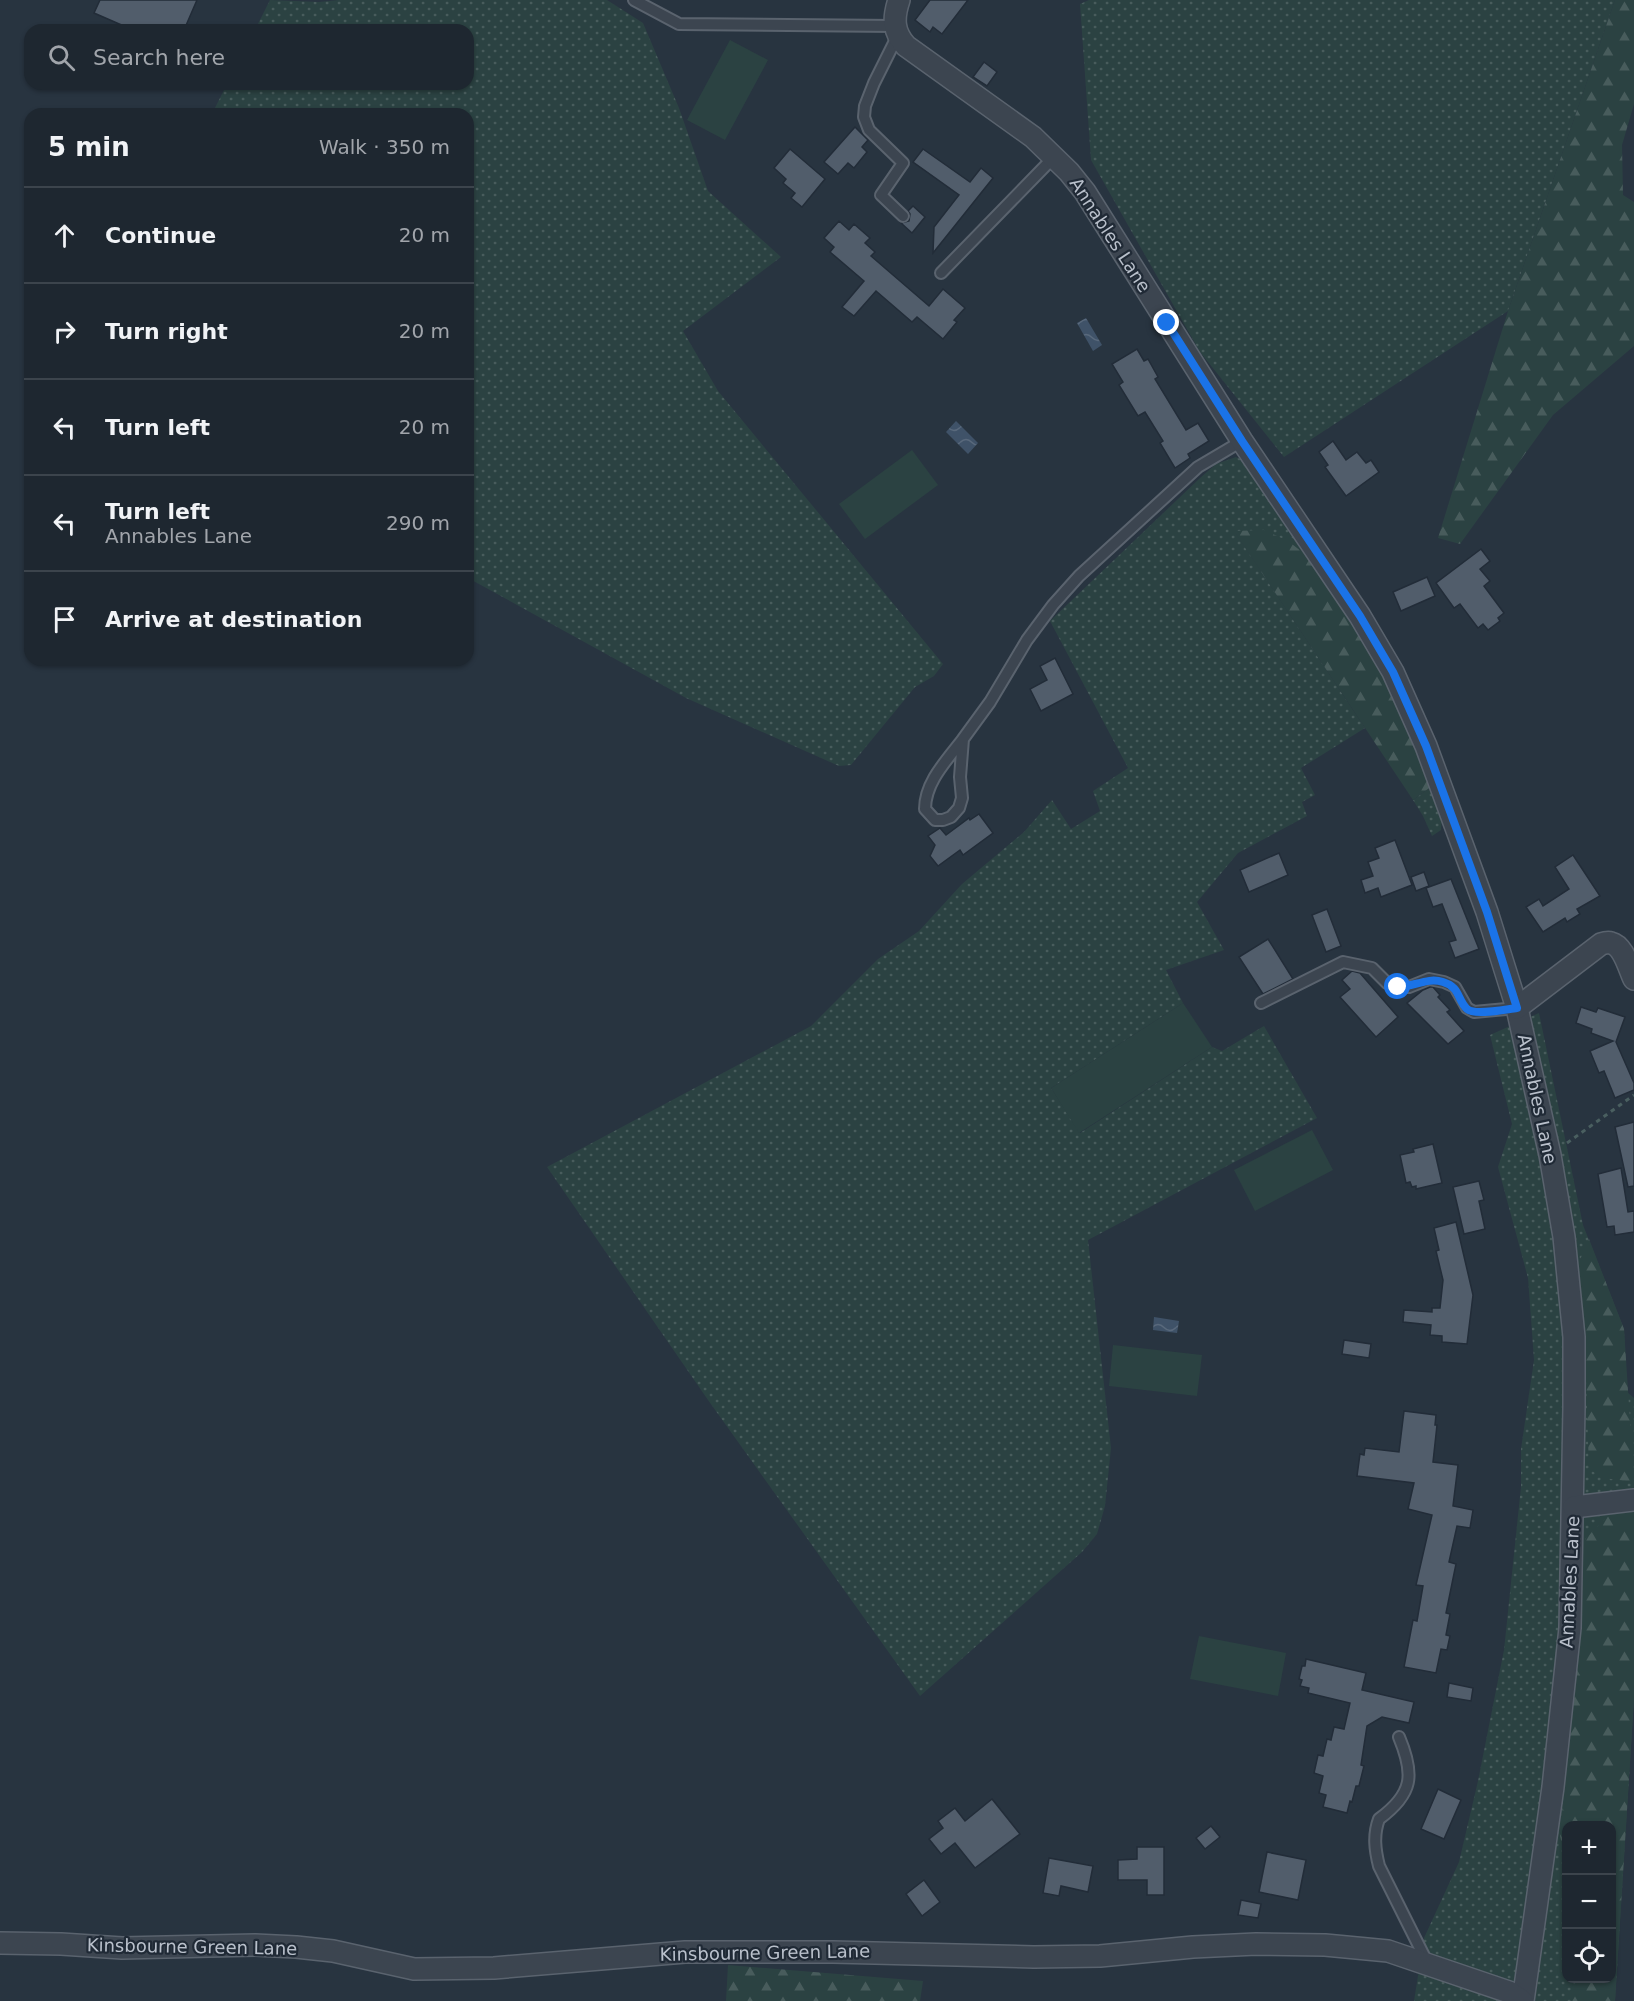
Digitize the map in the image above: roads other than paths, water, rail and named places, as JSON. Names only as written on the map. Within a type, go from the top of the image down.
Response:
[{"type":"street","points":[[896,31],[895,15],[898,0]]},
{"type":"street","name":"Annables Lane","points":[[896,31],[906,46],[923,60],[1033,137],[1085,192],[1242,441],[1360,616],[1393,672],[1426,746],[1487,912],[1517,1008],[1550,1155],[1564,1237],[1574,1337],[1574,1507],[1570,1628],[1553,1787],[1523,2001]]},
{"type":"street","points":[[1517,1008],[1601,944],[1611,943],[1618,947],[1634,980]]},
{"type":"street","points":[[1574,1507],[1634,1500]]},
{"type":"street","name":"Kinsbourne Green Lane","points":[[0,1943],[122,1948],[276,1946],[333,1952],[414,1970],[494,1968],[685,1952],[833,1952],[1034,1957],[1100,1956],[1193,1947],[1256,1944],[1325,1945],[1388,1951],[1509,1992],[1523,2001]]},
{"type":"lane","points":[[633,0],[680,24],[896,31],[865,106],[864,117],[869,130],[903,163],[881,195],[903,216]]},
{"type":"lane","points":[[941,273],[1054,157]]},
{"type":"lane","points":[[963,739],[960,777],[962,798],[959,808],[951,817],[943,820],[935,819],[925,808],[929,786],[963,739],[990,702],[1040,622],[1079,576],[1198,467],[1242,441]]},
{"type":"lane","points":[[1261,1004],[1343,962],[1372,968],[1387,983],[1398,987],[1408,987],[1429,979],[1444,982],[1455,987],[1467,1008],[1474,1012],[1517,1008]]},
{"type":"lane","points":[[1399,1737],[1409,1768],[1408,1783],[1397,1805],[1379,1819],[1374,1839],[1375,1850],[1379,1866],[1428,1964]]},
{"type":"water","points":[[1086,318],[1102,345],[1093,351],[1077,323]]},
{"type":"water","points":[[956,421],[978,443],[968,454],[946,432]]},
{"type":"water","points":[[1154,1317],[1179,1321],[1177,1333],[1153,1330]]}]
